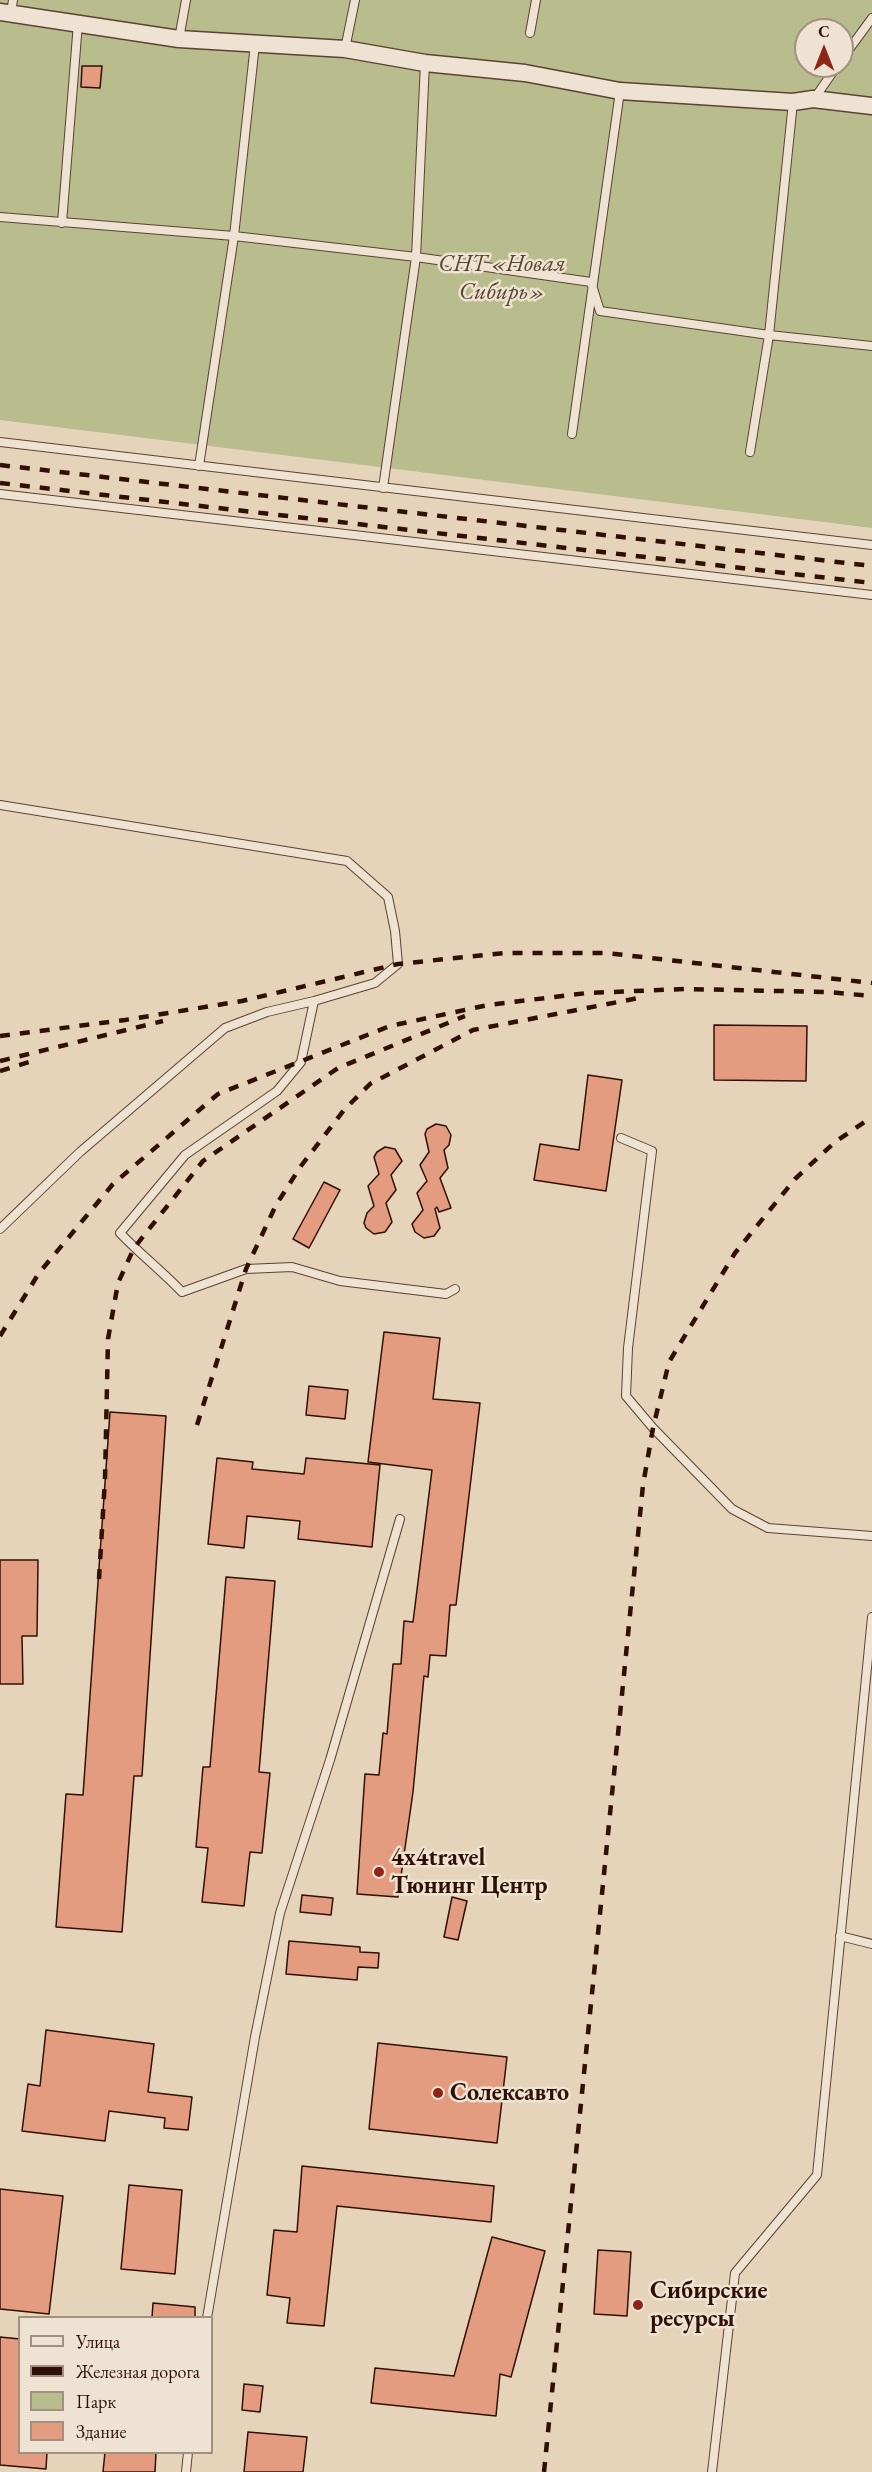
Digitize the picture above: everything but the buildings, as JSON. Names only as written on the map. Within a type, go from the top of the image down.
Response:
[{"type":"street","points":[[8,8],[179,39],[345,49],[425,63],[525,73],[620,91],[793,102],[813,99],[872,106]]},
{"type":"lane","points":[[179,39],[186,0]]},
{"type":"lane","points":[[345,49],[355,0]]},
{"type":"lane","points":[[530,33],[536,0]]},
{"type":"lane","points":[[854,43],[872,18]]},
{"type":"lane","points":[[62,223],[78,22]]},
{"type":"lane","points":[[199,466],[234,236],[255,44]]},
{"type":"lane","points":[[383,488],[416,257],[425,63]]},
{"type":"lane","points":[[813,99],[828,78]]},
{"type":"lane","points":[[572,434],[591,282],[620,91]]},
{"type":"lane","points":[[750,452],[769,335],[793,102]]},
{"type":"lane","points":[[0,217],[234,236],[416,257],[591,282]]},
{"type":"lane","points":[[591,282],[600,311],[769,335],[872,346]]},
{"type":"lane","points":[[0,442],[872,545]]},
{"type":"lane","points":[[0,494],[872,595]]},
{"type":"lane","points":[[0,805],[347,861],[388,897],[396,931],[398,964],[375,983],[267,1012],[225,1028],[89,1144],[0,1229]]},
{"type":"lane","points":[[314,1001],[301,1062],[277,1091],[185,1155],[120,1233],[134,1248],[161,1269],[182,1292],[246,1269],[292,1267],[340,1281],[446,1294],[455,1288]]},
{"type":"lane","points":[[621,1138],[652,1151],[628,1348],[626,1396],[653,1428],[732,1509],[768,1527],[872,1536]]},
{"type":"lane","points":[[207,2316],[255,2037],[280,1913],[330,1760],[400,1519]]},
{"type":"lane","points":[[712,2472],[735,2273],[817,2175],[872,1617]]},
{"type":"lane","points":[[840,1936],[872,1944]]},
{"type":"lane","points":[[186,2472],[189,2454]]},
{"type":"green space","name":"СНТ «Новая Сибирь»","points":[[0,0],[872,0],[872,528],[0,420]]},
{"type":"railway","points":[[0,465],[872,566]]},
{"type":"railway","points":[[0,483],[872,583]]},
{"type":"railway","points":[[0,1036],[125,1020],[242,1001],[398,964],[504,953],[606,953],[872,983]]},
{"type":"railway","points":[[0,1336],[39,1273],[113,1184],[218,1094],[390,1026],[488,1005],[587,993],[685,989],[827,992],[872,996]]},
{"type":"railway","points":[[197,1425],[246,1269],[276,1205],[301,1166],[344,1110],[370,1084],[473,1030],[644,997]]},
{"type":"railway","points":[[99,1579],[105,1479],[108,1339],[118,1283],[134,1248],[203,1161],[338,1068],[465,1016]]},
{"type":"railway","points":[[0,1061],[163,1021]]},
{"type":"railway","points":[[0,1071],[29,1062]]},
{"type":"railway","points":[[544,2472],[643,1485],[653,1428],[669,1362],[735,1253],[795,1179],[835,1142],[872,1117]]},
{"type":"place","name":"4x4travel Тюнинг Центр","points":[[379,1872]]},
{"type":"place","name":"Солексавто","points":[[438,2093]]},
{"type":"place","name":"Сибирские ресурсы","points":[[638,2305]]}]
